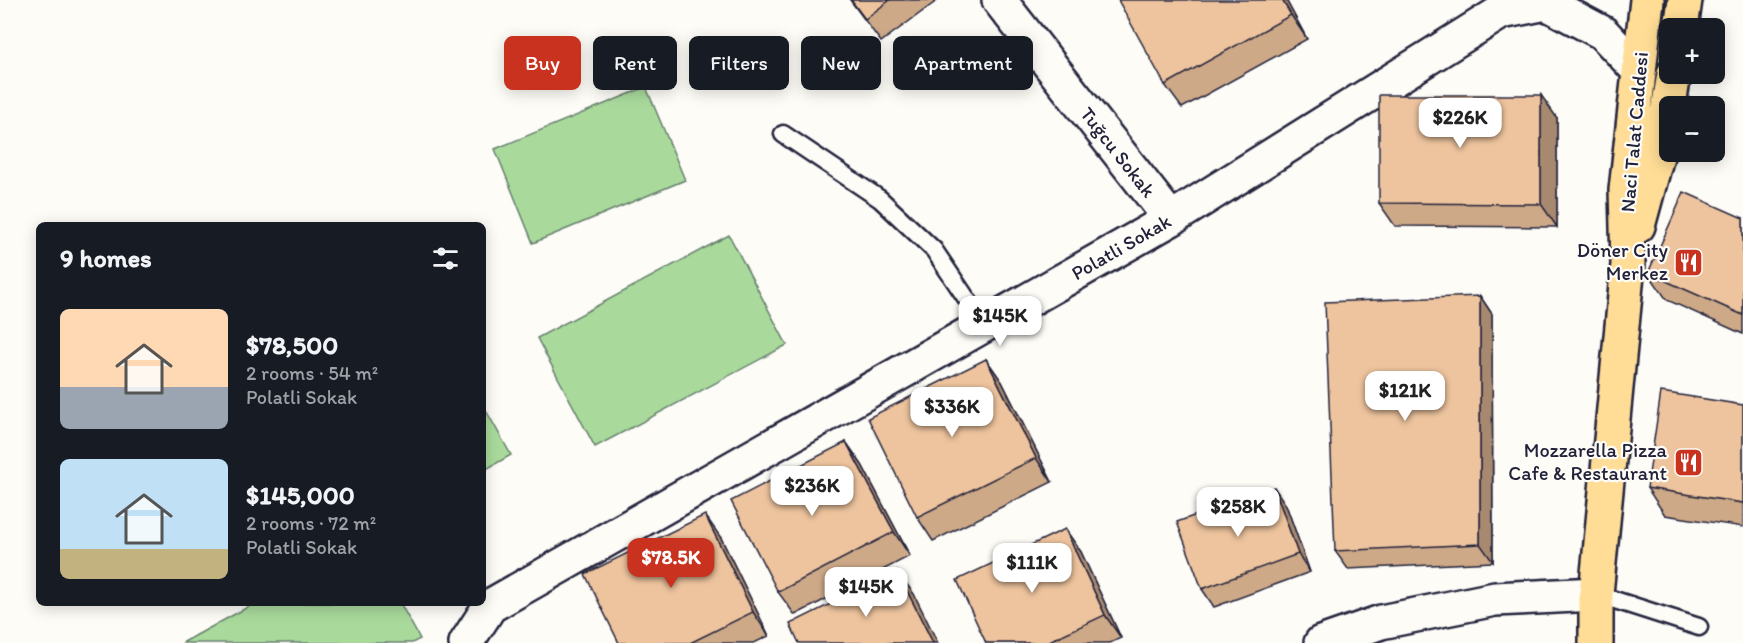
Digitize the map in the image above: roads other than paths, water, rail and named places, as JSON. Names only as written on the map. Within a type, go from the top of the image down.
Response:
[{"type":"main road","name":"Naci Talat Caddesi","points":[[1596,643],[1596,594],[1628,264],[1626,190],[1647,0]]},
{"type":"main road","points":[[1682,18],[1685,0]]},
{"type":"main road","name":"Naci Talat Caddesi","points":[[1628,264],[1666,123],[1672,84]]},
{"type":"street","name":"Tuğcu Sokak","points":[[999,0],[1171,219]]},
{"type":"street","name":"Polatli Sokak","points":[[466,643],[490,606],[1171,219],[1507,6],[1546,3],[1603,33],[1639,71]]},
{"type":"street","points":[[1321,643],[1381,622],[1495,599],[1596,594]]},
{"type":"lane","points":[[783,134],[880,199],[934,250],[985,326]]},
{"type":"lane","points":[[1596,594],[1699,627]]},
{"type":"place","name":"Döner City Merkez","points":[[1689,262]]},
{"type":"place","name":"Mozzarella Pizza Cafe & Restaurant","points":[[1688,462]]}]
